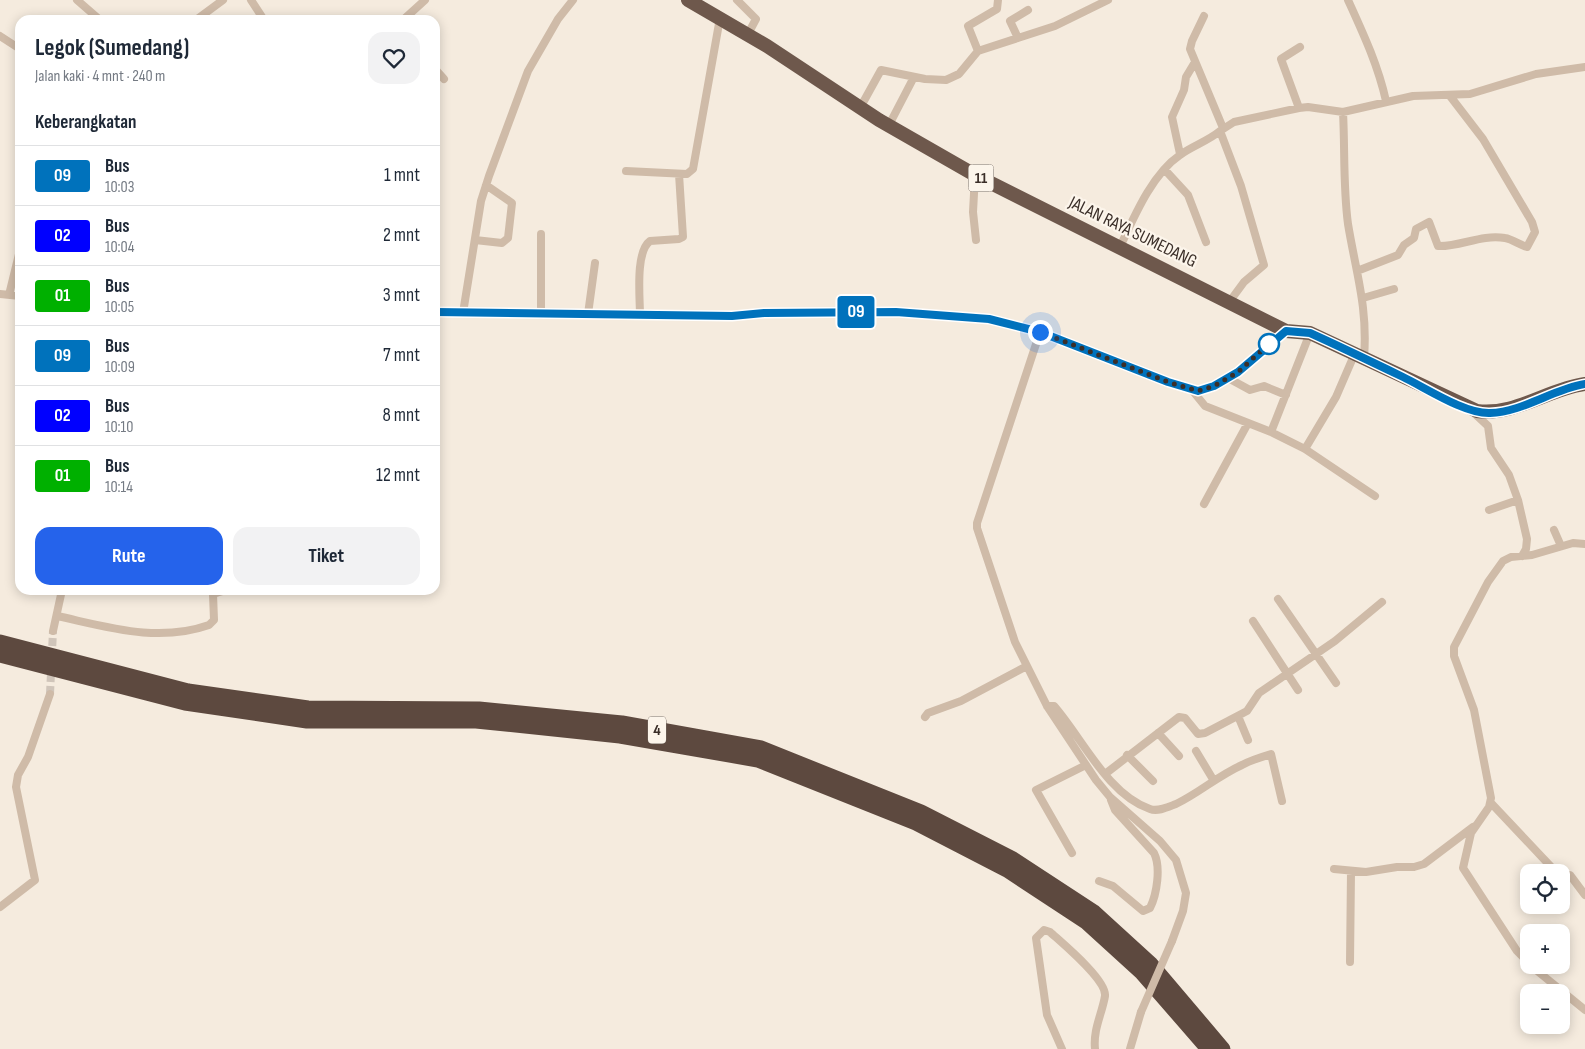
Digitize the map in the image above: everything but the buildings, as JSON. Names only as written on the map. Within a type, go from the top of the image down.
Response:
[{"type":"highway","name":"JALAN RAYA SUMEDANG","points":[[688,0],[748,34],[860,108],[975,175],[1230,301],[1286,331],[1310,333],[1467,408],[1477,411],[1496,412],[1572,386],[1585,384]]},
{"type":"highway","name":"4","points":[[0,642],[188,691],[299,707],[479,709],[622,724],[762,748],[922,812],[1013,859],[1094,912],[1151,964],[1223,1049]]},
{"type":"highway","name":"4","points":[[0,655],[185,703],[307,721],[476,721],[620,736],[758,760],[916,823],[1007,870],[1086,922],[1142,973],[1208,1049]]},
{"type":"street","points":[[77,0],[94,15]]},
{"type":"street","points":[[203,15],[223,0]]},
{"type":"street","points":[[251,0],[261,15]]},
{"type":"street","points":[[408,15],[425,0]]},
{"type":"street","points":[[463,313],[486,185],[528,70],[558,19],[573,0]]},
{"type":"street","points":[[738,0],[756,19],[748,34]]},
{"type":"street","points":[[978,50],[968,26],[997,9],[998,0]]},
{"type":"street","points":[[860,108],[881,70],[937,81],[953,78],[964,68],[978,50],[1055,26],[1108,0]]},
{"type":"street","points":[[1348,0],[1375,62],[1386,101]]},
{"type":"street","points":[[1018,38],[1010,21],[1028,10]]},
{"type":"street","points":[[1204,16],[1190,45],[1222,130],[1264,265],[1245,281],[1230,301]]},
{"type":"street","points":[[626,171],[687,174],[693,169],[720,18]]},
{"type":"street","points":[[0,36],[15,46]]},
{"type":"street","points":[[1299,108],[1281,59],[1300,46]]},
{"type":"street","points":[[1180,154],[1172,118],[1184,90],[1186,76],[1195,62]]},
{"type":"street","points":[[1120,247],[1152,185],[1165,170],[1180,154],[1234,122],[1299,108],[1308,107],[1343,112],[1413,96],[1454,96],[1536,74],[1585,67]]},
{"type":"street","points":[[440,75],[444,79]]},
{"type":"street","points":[[889,125],[914,77]]},
{"type":"street","points":[[1358,271],[1398,255],[1404,245],[1414,238],[1416,229],[1429,222],[1438,246],[1446,246],[1479,238],[1505,238],[1526,247],[1534,235],[1532,222],[1523,204],[1454,96]]},
{"type":"street","points":[[1305,449],[1359,356],[1366,328],[1363,298],[1348,223],[1343,112]]},
{"type":"street","points":[[1165,170],[1188,195],[1206,242]]},
{"type":"street","points":[[640,315],[640,279],[644,248],[650,241],[679,239],[683,237],[679,174]]},
{"type":"street","points":[[975,175],[974,212],[976,240]]},
{"type":"street","points":[[475,240],[502,243],[508,238],[512,203],[486,185]]},
{"type":"street","points":[[540,234],[541,315]]},
{"type":"street","points":[[588,314],[595,263]]},
{"type":"street","points":[[9,295],[15,270]]},
{"type":"street","points":[[1363,298],[1394,288]]},
{"type":"street","points":[[0,294],[15,296]]},
{"type":"street","points":[[440,312],[640,315],[896,312],[989,319],[1040,332],[1192,390],[1206,389],[1228,378],[1286,331]]},
{"type":"street","points":[[1040,332],[977,523],[999,597],[1015,642],[1047,706],[1084,766],[1110,797],[1160,841],[1176,860],[1186,893],[1183,911],[1141,1012],[1130,1049]]},
{"type":"street","points":[[1271,432],[1310,333]]},
{"type":"street","points":[[1228,378],[1250,390],[1264,386],[1286,395]]},
{"type":"street","points":[[1192,390],[1205,406],[1271,432],[1305,449],[1376,496]]},
{"type":"street","points":[[1467,408],[1488,426],[1491,448],[1509,475],[1518,500],[1527,539],[1526,549],[1522,556]]},
{"type":"street","points":[[1204,504],[1248,423]]},
{"type":"street","points":[[1489,510],[1518,500]]},
{"type":"street","points":[[1554,530],[1561,546]]},
{"type":"street","points":[[1549,864],[1491,802],[1489,777],[1474,710],[1454,656],[1454,647],[1488,582],[1503,561],[1573,543],[1585,544]]},
{"type":"street","points":[[54,631],[61,595]]},
{"type":"street","points":[[57,616],[125,632],[165,633],[209,625],[214,620],[213,595]]},
{"type":"street","points":[[1278,599],[1336,683]]},
{"type":"street","points":[[1105,774],[1127,755],[1179,717],[1185,718],[1198,734],[1204,733],[1247,711],[1259,693],[1335,641],[1382,602]]},
{"type":"street","points":[[1253,621],[1298,690]]},
{"type":"street","points":[[925,717],[928,712],[960,701],[1027,666]]},
{"type":"street","points":[[0,907],[4,898],[32,884],[35,880],[16,787],[18,775],[28,757],[50,694]]},
{"type":"street","points":[[1047,706],[1054,706],[1066,719],[1086,751],[1105,774],[1128,796],[1151,810],[1161,809],[1177,803],[1242,765],[1271,754],[1282,801]]},
{"type":"street","points":[[1238,716],[1248,740]]},
{"type":"street","points":[[1158,733],[1178,756]]},
{"type":"street","points":[[1196,751],[1214,781]]},
{"type":"street","points":[[1127,755],[1153,781]]},
{"type":"street","points":[[1072,853],[1036,790],[1084,766]]},
{"type":"street","points":[[1099,880],[1113,886],[1143,911],[1150,908],[1155,899],[1158,860],[1154,853],[1115,810],[1110,797]]},
{"type":"street","points":[[1334,869],[1352,872],[1419,865],[1474,826],[1491,802]]},
{"type":"street","points":[[1474,826],[1463,868],[1520,954]]},
{"type":"street","points":[[1350,962],[1352,872]]},
{"type":"street","points":[[1570,875],[1585,895]]},
{"type":"street","points":[[1062,1049],[1047,1015],[1036,938],[1044,930],[1050,932],[1102,982],[1106,994],[1096,1023],[1095,1049]]},
{"type":"street","points":[[1542,974],[1585,1010]]},
{"type":"tunnel","points":[[50,694],[53,631]]},
{"type":"bus line","name":"09","points":[[440,312],[541,315],[685,314],[732,316],[764,313],[896,312],[972,317],[1023,326],[1168,382],[1198,391],[1214,386],[1238,372],[1286,331],[1310,333],[1355,353],[1449,400],[1467,408],[1489,413],[1518,406],[1572,386],[1585,384]]},
{"type":"route","points":[[1040,332],[1168,382],[1198,391],[1214,386],[1238,372],[1269,344]]}]
